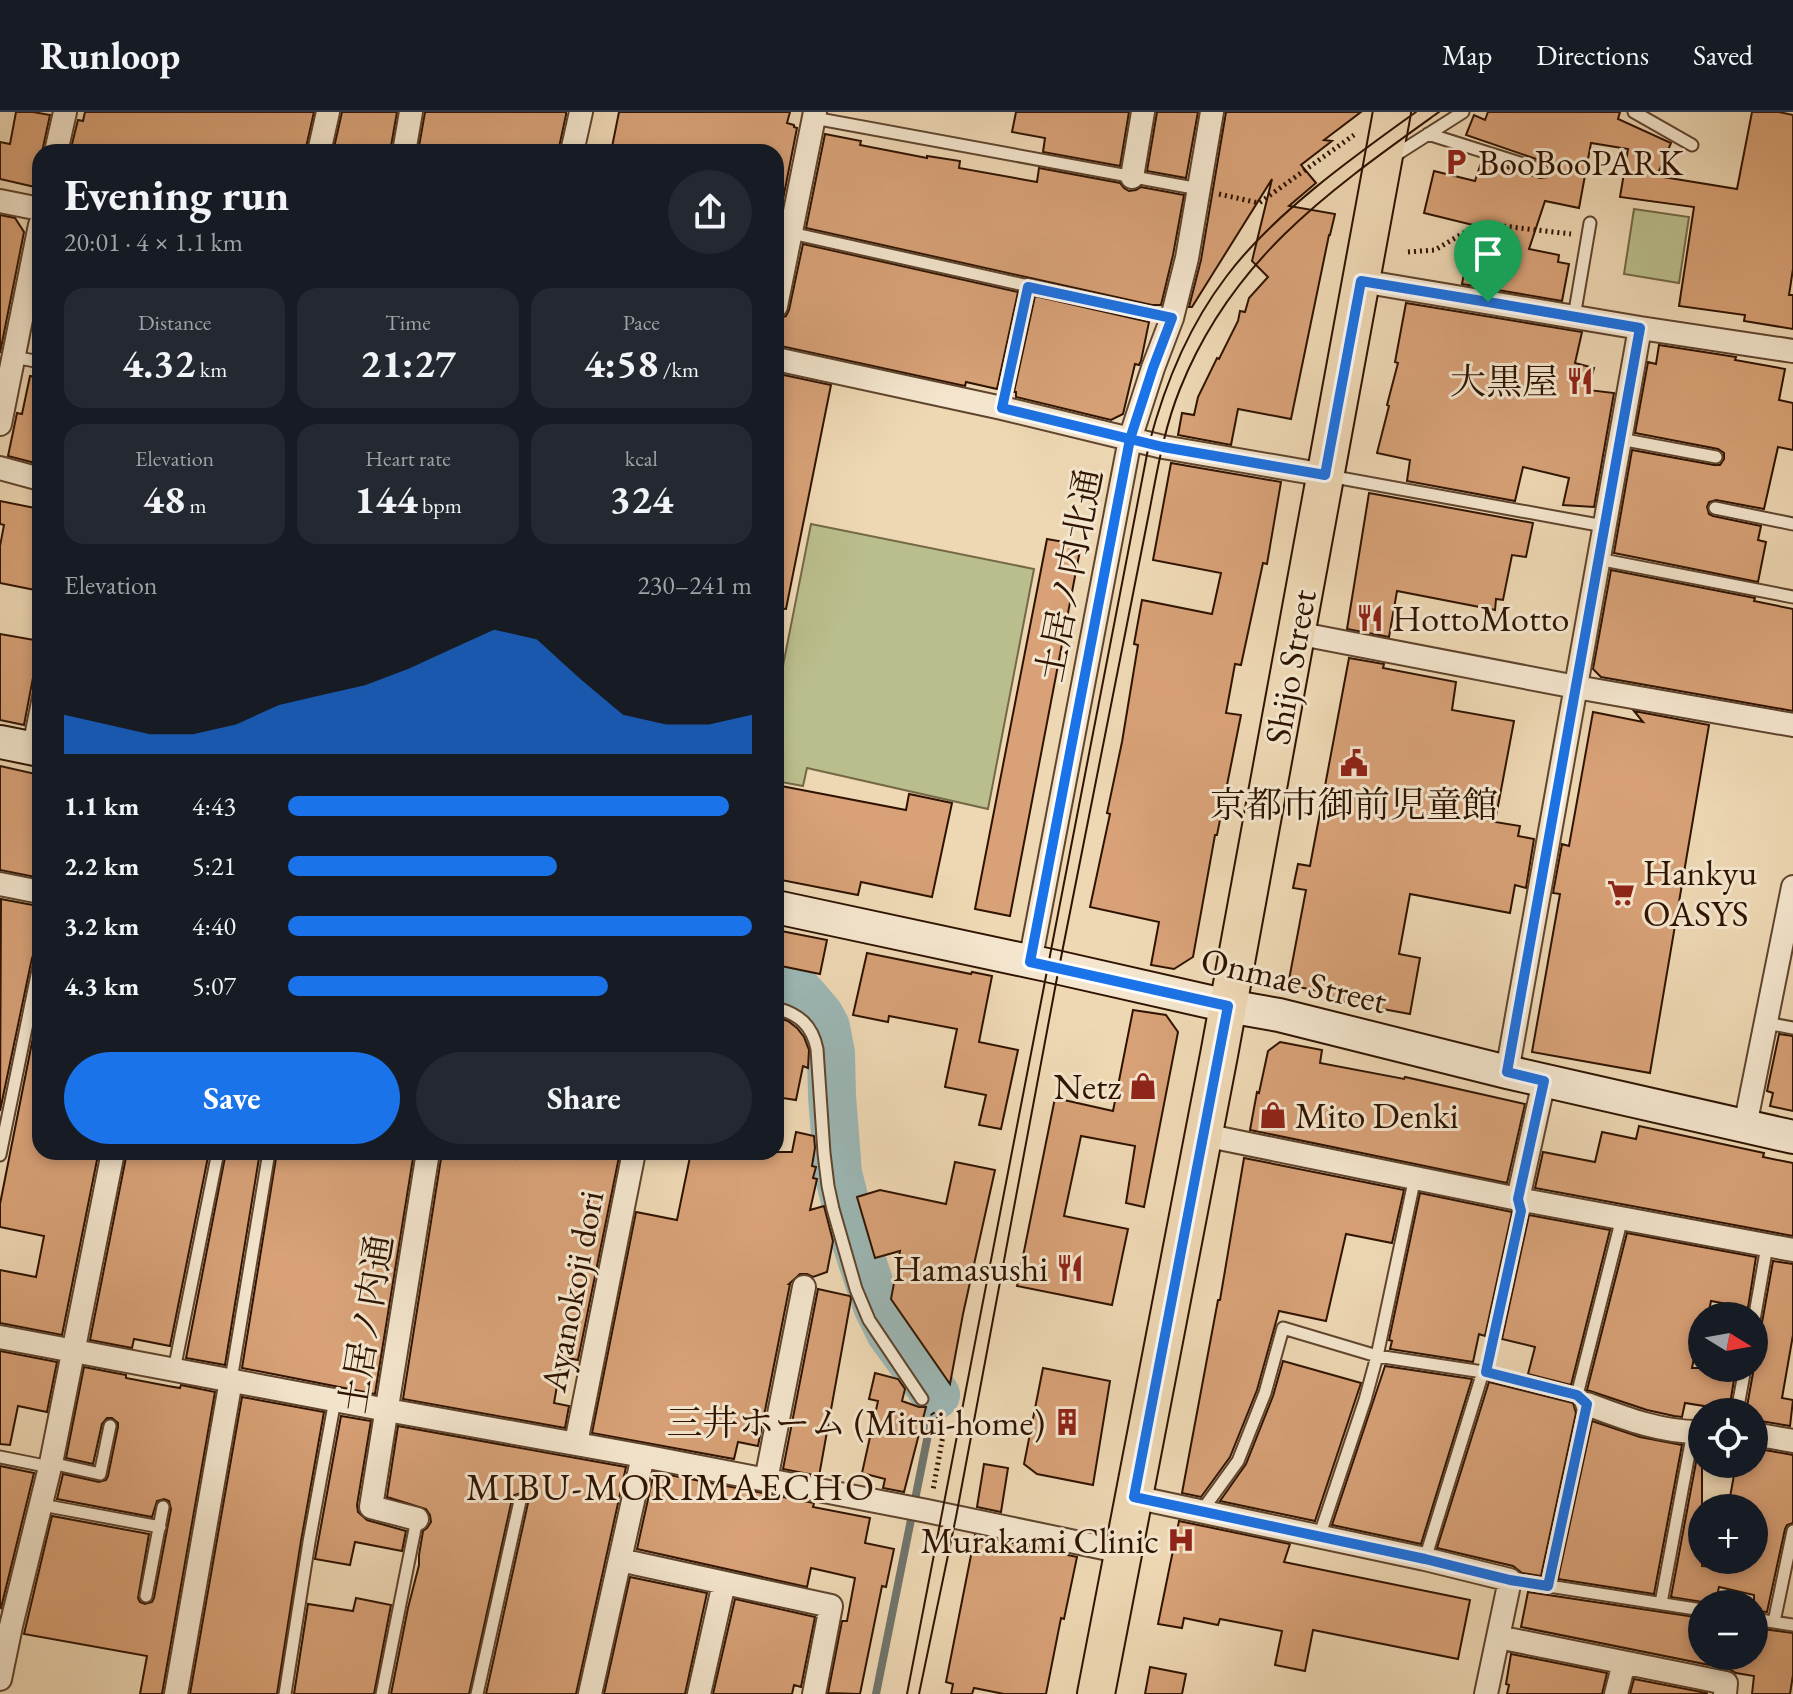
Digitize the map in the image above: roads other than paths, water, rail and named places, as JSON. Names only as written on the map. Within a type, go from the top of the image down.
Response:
[{"type":"main road","name":"Shijo Street","points":[[1096,1694],[1204,1135],[1392,112]]},
{"type":"street","points":[[58,144],[65,112]]},
{"type":"street","points":[[321,144],[328,112]]},
{"type":"street","points":[[405,144],[411,112]]},
{"type":"street","points":[[574,144],[581,112]]},
{"type":"street","points":[[1132,177],[1143,112]]},
{"type":"street","name":"土居ノ内北通","points":[[1030,962],[1130,439],[1172,318],[1187,258],[1212,112]]},
{"type":"street","points":[[784,267],[814,115]]},
{"type":"street","points":[[0,201],[32,207]]},
{"type":"street","points":[[0,424],[32,266]]},
{"type":"street","points":[[1361,281],[1793,351]]},
{"type":"street","points":[[1507,1072],[1640,328]]},
{"type":"street","points":[[784,361],[1163,447],[1325,475]]},
{"type":"street","points":[[0,468],[32,477]]},
{"type":"street","points":[[1296,633],[1793,725]]},
{"type":"street","points":[[0,884],[32,890]]},
{"type":"street","points":[[1745,1126],[1793,887]]},
{"type":"street","name":"Onmae Street","points":[[784,909],[1279,1015],[1544,1081],[1793,1137]]},
{"type":"street","points":[[1518,1199],[1544,1081]]},
{"type":"street","points":[[1204,1135],[1518,1199],[1793,1250]]},
{"type":"street","points":[[0,1679],[3,1646],[42,1505],[111,1160]]},
{"type":"street","name":"土居ノ内通","points":[[417,1519],[371,1507],[427,1160]]},
{"type":"street","name":"Ayanokoji dori","points":[[576,1443],[632,1160]]},
{"type":"street","points":[[766,1480],[804,1287]]},
{"type":"street","points":[[0,1337],[766,1480],[920,1505],[1123,1552]]},
{"type":"street","points":[[176,1694],[231,1380]]},
{"type":"street","points":[[1582,1400],[1629,1420],[1688,1431]]},
{"type":"street","points":[[1768,1437],[1793,1441]]},
{"type":"street","points":[[590,1694],[643,1456]]},
{"type":"street","points":[[1134,1497],[1510,1580],[1486,1694]]},
{"type":"street","points":[[620,1560],[831,1606],[814,1694]]},
{"type":"street","points":[[699,1694],[724,1583]]},
{"type":"street","points":[[1498,1637],[1726,1683],[1725,1694]]},
{"type":"street","points":[[1616,1694],[1624,1663]]},
{"type":"lane","points":[[1383,162],[1463,112]]},
{"type":"lane","points":[[1634,112],[1692,145]]},
{"type":"lane","points":[[814,115],[1199,189]]},
{"type":"lane","points":[[1428,134],[1542,170]]},
{"type":"lane","points":[[1574,317],[1590,223]]},
{"type":"lane","points":[[791,233],[1172,318]]},
{"type":"lane","points":[[1002,408],[1028,287]]},
{"type":"lane","points":[[14,357],[32,360]]},
{"type":"lane","points":[[1620,439],[1716,457]]},
{"type":"lane","points":[[1325,475],[1604,526]]},
{"type":"lane","points":[[1715,508],[1793,524]]},
{"type":"lane","points":[[1598,559],[1793,597]]},
{"type":"lane","points":[[23,747],[32,716]]},
{"type":"lane","points":[[0,1155],[32,999]]},
{"type":"lane","points":[[784,1010],[805,1021],[815,1040],[828,1186],[856,1289],[869,1320],[922,1399]]},
{"type":"lane","points":[[1766,1023],[1793,1028]]},
{"type":"lane","points":[[174,1370],[216,1160]]},
{"type":"lane","points":[[231,1380],[268,1160]]},
{"type":"lane","points":[[1319,1537],[1377,1356],[1415,1177]]},
{"type":"lane","points":[[1425,1559],[1484,1372],[1521,1211],[1518,1199]]},
{"type":"lane","points":[[1548,1586],[1582,1400],[1622,1217]]},
{"type":"lane","points":[[1757,1302],[1767,1246]]},
{"type":"lane","points":[[1201,1512],[1238,1461],[1265,1393],[1283,1328],[1377,1356],[1484,1372],[1582,1400]]},
{"type":"lane","points":[[285,1694],[335,1400]]},
{"type":"lane","points":[[0,1457],[100,1474],[110,1426]]},
{"type":"lane","points":[[1661,1603],[1688,1478]]},
{"type":"lane","points":[[477,1694],[520,1501]]},
{"type":"lane","points":[[42,1505],[160,1527]]},
{"type":"lane","points":[[146,1596],[163,1507]]},
{"type":"lane","points":[[382,1694],[417,1519]]},
{"type":"lane","points":[[1774,1622],[1793,1531]]},
{"type":"lane","points":[[1510,1580],[1688,1608]]},
{"type":"lane","points":[[1768,1621],[1793,1625]]},
{"type":"waterway","points":[[784,980],[804,997],[826,1027],[831,1053],[838,1173],[854,1237],[877,1306],[890,1332],[936,1395]]},
{"type":"waterway","points":[[876,1694],[936,1395]]},
{"type":"tram line","points":[[907,1694],[1149,444],[1162,399],[1179,356],[1200,316],[1245,254],[1315,188],[1416,112]]},
{"type":"tram line","points":[[919,1694],[956,1517],[1056,983],[1155,482],[1174,404],[1202,343],[1227,302],[1256,265],[1322,200],[1439,112]]},
{"type":"place","name":"BooBooPARK","points":[[1456,162]]},
{"type":"place","name":"大黒屋","points":[[1580,381]]},
{"type":"place","name":"HottoMotto","points":[[1370,618]]},
{"type":"place","name":"京都市御前児童館","points":[[1354,763]]},
{"type":"place","name":"Hankyu OASYS","points":[[1621,893]]},
{"type":"place","name":"Netz","points":[[1143,1086]]},
{"type":"place","name":"Mito Denki","points":[[1273,1115]]},
{"type":"place","name":"Hamasushi","points":[[1070,1268]]},
{"type":"place","name":"三井ホーム (Mitui-home)","points":[[1067,1422]]},
{"type":"place","name":"Murakami Clinic","points":[[1181,1540]]},
{"type":"district","name":"MIBU-MORIMAECHO","points":[[671,1486]]}]
